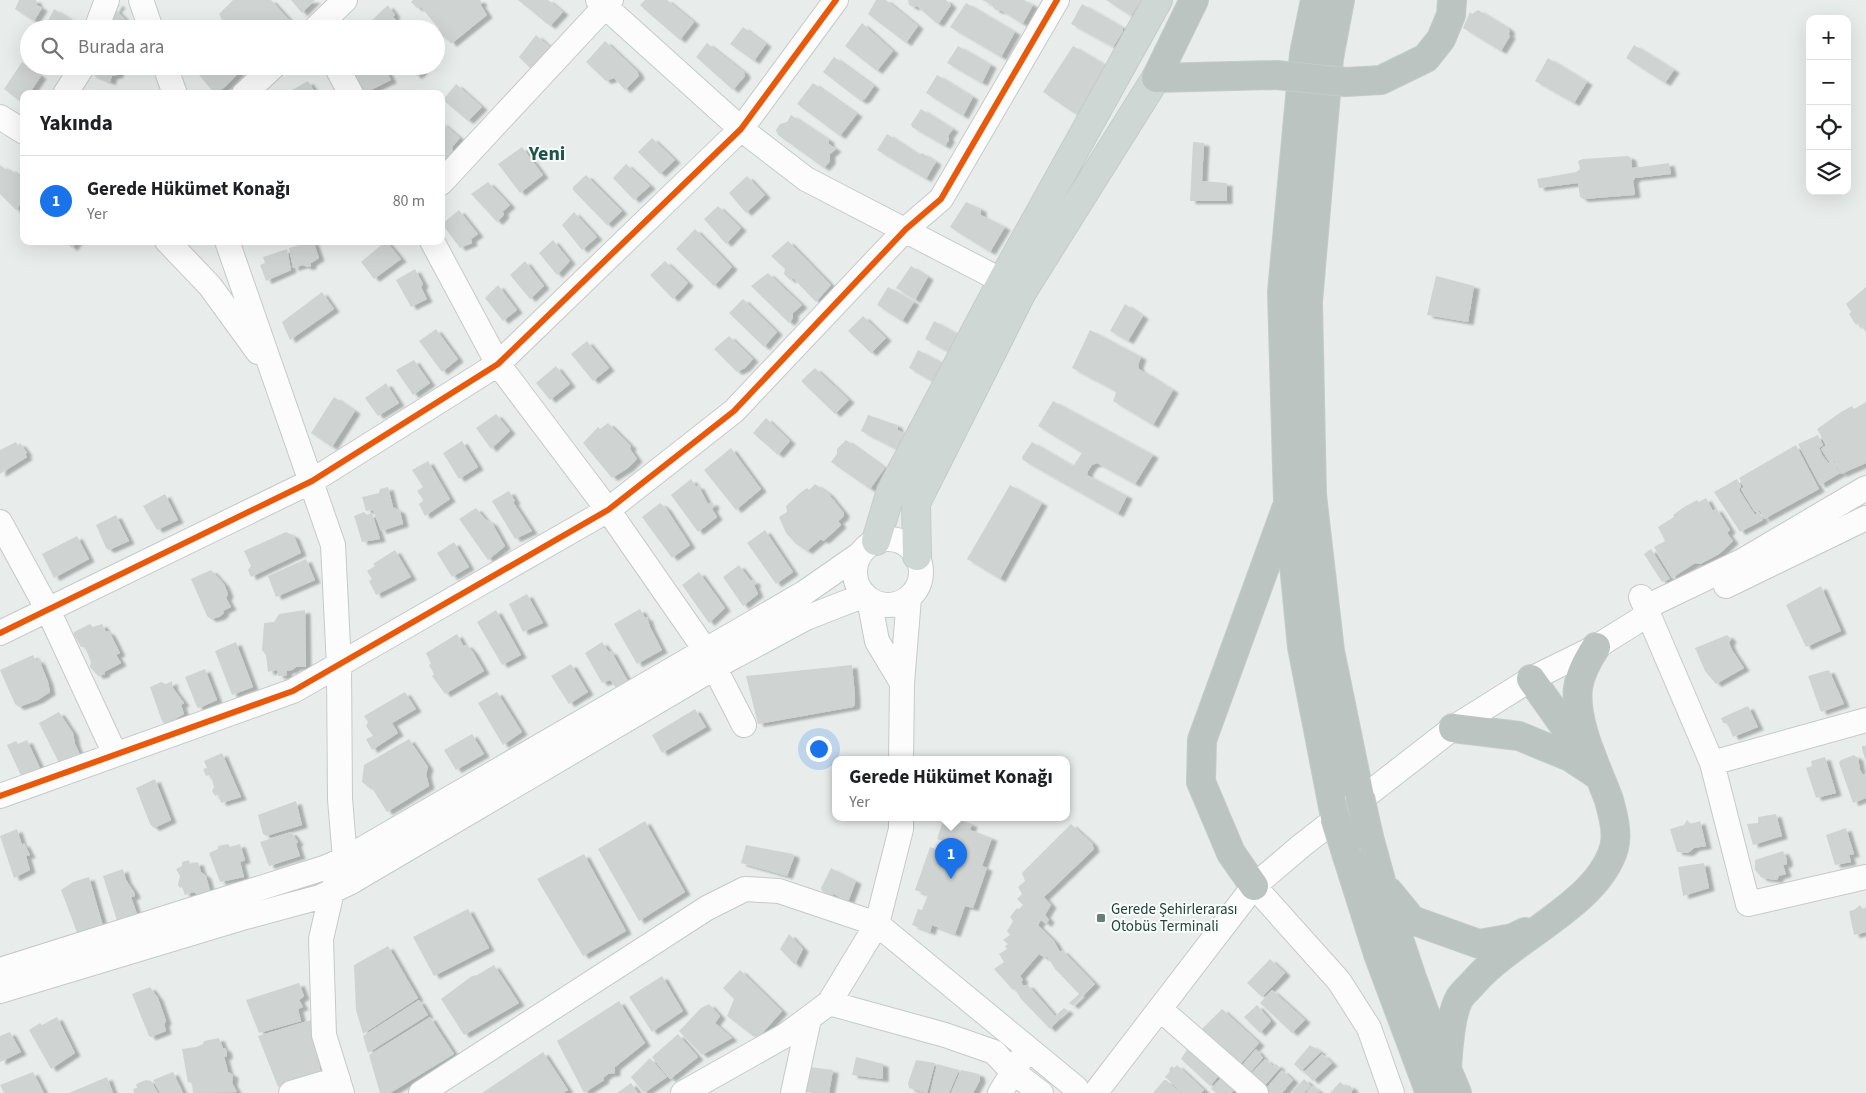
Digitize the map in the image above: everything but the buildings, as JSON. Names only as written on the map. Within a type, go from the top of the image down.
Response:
[{"type":"highway","points":[[1194,0],[1156,78],[1276,74],[1346,82],[1381,80],[1426,58],[1441,39],[1451,15],[1452,0]]},
{"type":"highway","points":[[1315,0],[1304,54],[1282,292],[1288,503],[1302,647],[1335,817],[1378,954],[1430,1093]]},
{"type":"highway","points":[[1340,0],[1328,58],[1308,302],[1311,485],[1330,651],[1369,837],[1381,882],[1418,997],[1452,1081]]},
{"type":"highway","points":[[1254,886],[1231,853],[1201,782],[1202,740],[1288,503]]},
{"type":"highway","points":[[1381,882],[1412,920],[1479,944],[1513,938],[1550,919],[1580,900],[1601,874],[1614,848],[1614,818],[1582,729],[1578,688],[1584,667],[1596,647]]},
{"type":"highway","points":[[1531,680],[1599,776]]},
{"type":"highway","points":[[1453,728],[1519,736],[1570,757],[1599,776]]},
{"type":"highway","points":[[1452,1081],[1448,1043],[1458,1000],[1480,975],[1550,919]]},
{"type":"main road","points":[[917,556],[916,503],[1012,286],[1158,0]]},
{"type":"main road","points":[[868,548],[891,491],[1012,286],[1156,78]]},
{"type":"street","points":[[99,20],[106,0]]},
{"type":"street","points":[[141,0],[148,20]]},
{"type":"street","points":[[324,20],[345,0]]},
{"type":"street","points":[[0,633],[312,481],[498,364],[741,129],[836,0]]},
{"type":"street","points":[[0,796],[293,691],[608,510],[734,411],[906,229],[941,199],[1058,0]]},
{"type":"street","points":[[445,179],[605,2],[741,129],[806,179],[906,229],[1012,286]]},
{"type":"street","points":[[68,90],[77,75]]},
{"type":"street","points":[[168,75],[174,90]]},
{"type":"street","points":[[248,90],[264,75]]},
{"type":"street","points":[[341,75],[349,90]]},
{"type":"street","points":[[0,117],[20,130]]},
{"type":"street","points":[[171,245],[210,286],[274,374]]},
{"type":"street","points":[[228,245],[333,545],[339,666],[340,799],[345,859],[332,891],[321,939],[321,948],[324,1035],[340,1086],[291,1093]]},
{"type":"street","points":[[434,245],[498,364],[608,510],[711,659],[744,725]]},
{"type":"street","points":[[422,1093],[707,908],[745,889],[780,891],[877,924],[1028,1049],[1084,1091],[1160,1009],[1254,886],[1453,728],[1531,680],[1596,647],[1647,610],[1742,561],[1866,488]]},
{"type":"street","points":[[1647,610],[1826,540],[1866,518]]},
{"type":"street","points":[[0,522],[48,610],[115,754]]},
{"type":"street","points":[[0,991],[320,897],[359,878],[711,659],[868,548],[895,540],[903,543],[917,556],[920,564],[920,583],[909,598],[900,603],[889,605],[878,604],[867,597],[857,583],[855,573],[868,548]]},
{"type":"street","points":[[0,970],[324,868],[345,859],[711,659],[806,618],[867,597]]},
{"type":"street","points":[[867,597],[877,641],[902,683]]},
{"type":"street","points":[[901,756],[902,683],[909,598]]},
{"type":"street","points":[[1647,610],[1712,763],[1748,904],[1866,877]]},
{"type":"street","points":[[1712,763],[1866,720]]},
{"type":"street","points":[[687,1092],[786,1035],[829,1003],[877,924],[901,829],[901,821]]},
{"type":"street","points":[[1254,886],[1339,981],[1369,1028],[1392,1093]]},
{"type":"street","points":[[829,1003],[994,1052],[1012,1071],[1041,1093]]},
{"type":"street","points":[[1160,1009],[1256,1093]]},
{"type":"street","points":[[793,1093],[809,1019]]},
{"type":"street","points":[[1000,1093],[1012,1071],[1028,1049]]},
{"type":"cycle path","points":[[0,633],[312,481],[498,364],[741,129],[836,0]]},
{"type":"cycle path","points":[[0,796],[293,691],[608,510],[734,411],[906,229],[941,199],[1057,0]]},
{"type":"place","name":"Gerede Hükümet Konağı","points":[[951,879]]},
{"type":"place","name":"Gerede Şehirlerarası Otobüs Terminali","points":[[1101,918]]},
{"type":"district","name":"Yeni","points":[[547,153]]}]
